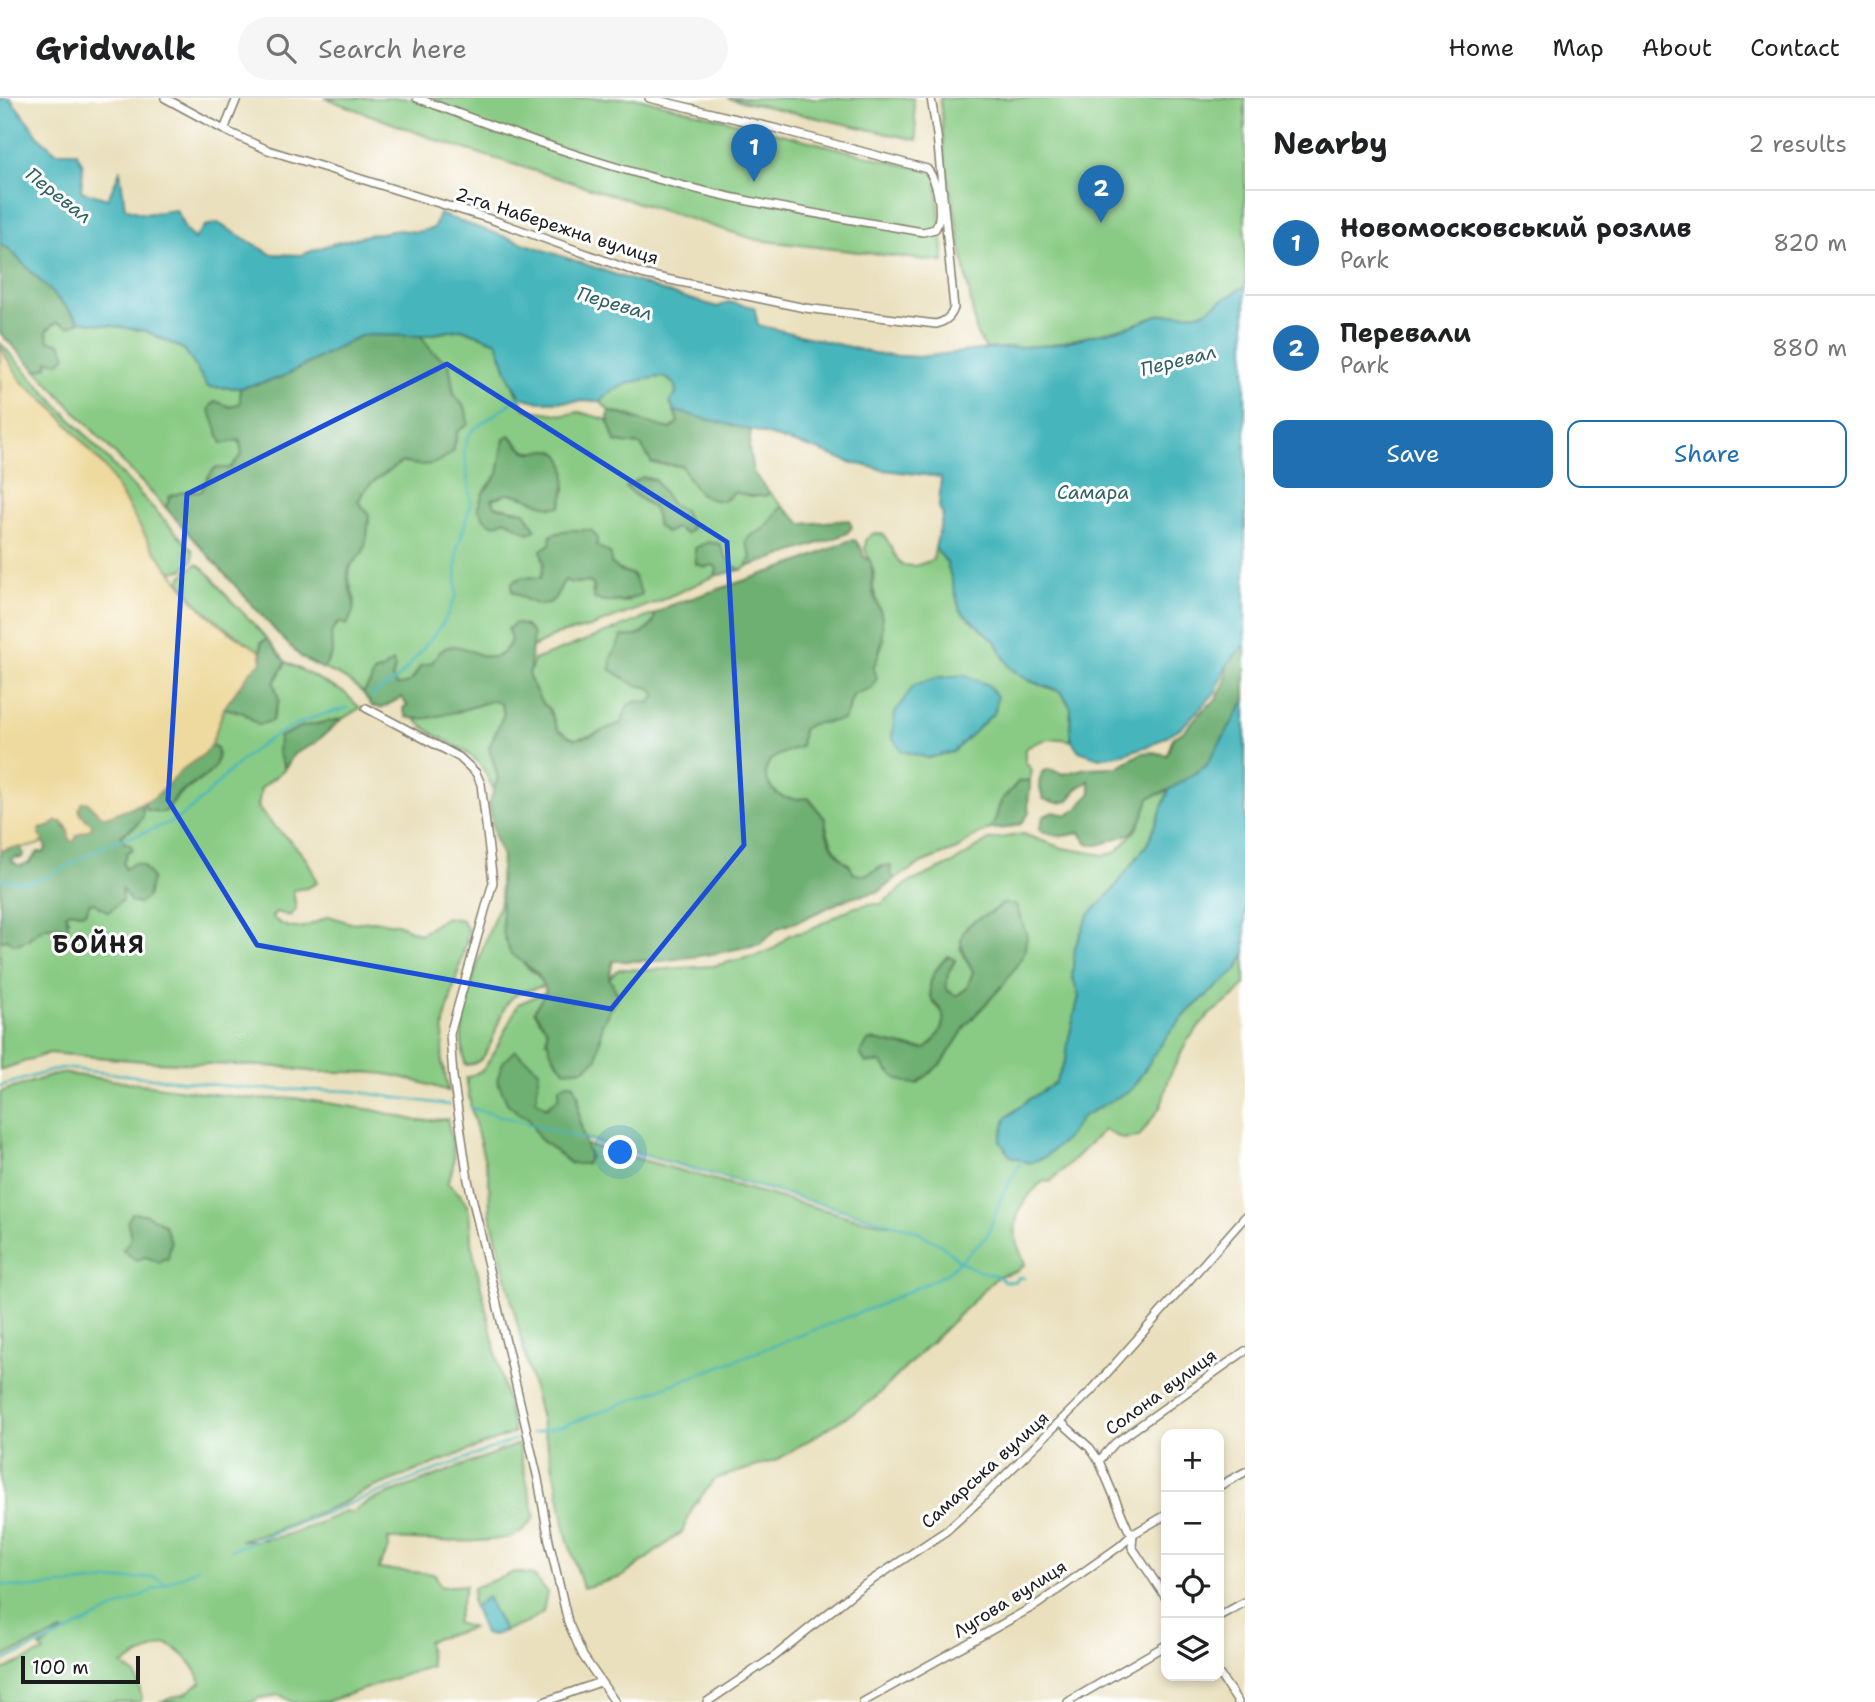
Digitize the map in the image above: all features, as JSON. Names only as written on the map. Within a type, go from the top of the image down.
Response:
[{"type":"street","name":"2-га Набережна вулиця","points":[[165,98],[223,130],[268,150],[493,220],[642,274],[836,313],[936,324],[943,322],[954,307],[946,214],[931,98]]},
{"type":"street","points":[[223,130],[237,98]]},
{"type":"street","points":[[417,98],[612,166],[747,201],[923,232],[935,229],[938,224],[934,183],[927,169],[649,98]]},
{"type":"street","points":[[366,708],[459,757],[476,774],[481,784],[493,882],[450,1034],[453,1077],[468,1180],[538,1479],[568,1622],[583,1656],[615,1702]]},
{"type":"street","name":"Самарська вулиця","points":[[707,1702],[775,1656],[857,1590],[946,1531],[1061,1422],[1245,1217]]},
{"type":"street","name":"Солона вулиця","points":[[1099,1461],[1115,1443],[1245,1351]]},
{"type":"street","points":[[1061,1422],[1090,1448],[1099,1461],[1128,1529],[1133,1534],[1132,1547],[1161,1590]]},
{"type":"street","points":[[1224,1483],[1245,1472]]},
{"type":"street","name":"Лугова вулиця","points":[[863,1702],[1038,1604],[1133,1534],[1161,1518]]},
{"type":"street","points":[[1224,1613],[1245,1602]]},
{"type":"street","points":[[1068,1702],[1161,1648]]},
{"type":"street","points":[[1224,1681],[1238,1702]]},
{"type":"street","points":[[544,1702],[600,1682]]},
{"type":"highlighted area","points":[[447,364],[727,542],[744,845],[611,1009],[257,945],[168,800],[187,494]]},
{"type":"green space","points":[[325,98],[639,98],[936,173],[944,262],[757,240],[442,142]]},
{"type":"green space","points":[[727,98],[913,98],[917,140]]},
{"type":"green space","points":[[940,98],[1245,98],[1245,286],[1202,313],[1157,315],[1131,326],[1052,345],[987,349],[977,335],[945,160]]},
{"type":"green space","points":[[0,244],[9,249],[80,321],[69,327],[57,322],[47,330],[48,340],[61,344],[66,356],[59,363],[48,361],[47,367],[37,371],[0,333]]},
{"type":"green space","points":[[80,321],[146,331],[185,350],[208,387],[240,388],[240,403],[231,407],[242,454],[230,468],[208,477],[201,492],[187,491],[170,496],[166,508],[37,371],[47,367],[47,330],[57,322],[69,327]]},
{"type":"green space","points":[[462,329],[497,342],[510,379],[525,409],[564,415],[579,412],[608,420],[615,442],[641,445],[652,463],[682,466],[688,478],[724,501],[734,492],[766,496],[769,492],[782,506],[764,529],[746,543],[751,556],[747,567],[741,570],[733,565],[720,544],[695,548],[696,564],[718,567],[715,576],[657,602],[587,628],[559,634],[531,648],[511,641],[499,656],[483,656],[470,651],[446,658],[429,665],[404,686],[396,685],[392,678],[395,668],[388,664],[374,673],[363,693],[344,678],[323,669],[332,654],[331,633],[355,601],[348,576],[353,560],[362,553],[369,514],[358,502],[361,495],[371,484],[401,462],[417,465],[453,452],[466,409],[454,394],[449,364],[432,351],[421,336]],"holes":[[[511,436],[527,451],[536,453],[548,450],[552,508],[509,493],[492,499],[495,506],[505,509],[517,527],[479,508],[483,493],[498,474],[505,439]],[[655,480],[672,505],[657,513],[626,487]],[[550,544],[597,546],[611,554],[611,563],[619,570],[633,575],[628,602],[602,602],[592,593],[594,586],[590,582],[571,583],[565,580],[553,600],[543,604],[532,602],[512,591],[523,577],[541,578]]]},
{"type":"green space","points":[[362,335],[421,336],[432,351],[449,364],[454,394],[466,409],[468,424],[457,432],[453,452],[446,457],[429,464],[401,462],[371,484],[361,495],[358,502],[369,514],[364,549],[348,571],[353,609],[347,625],[338,622],[331,633],[332,654],[323,669],[302,658],[281,637],[166,508],[170,496],[187,491],[201,492],[215,468],[230,468],[242,454],[240,440],[222,444],[209,409],[215,401],[231,407],[240,403],[240,388],[280,378]]},
{"type":"green space","points":[[0,343],[193,551],[193,560],[182,570],[172,572],[153,549],[106,469],[56,411],[21,381]]},
{"type":"green space","points":[[665,377],[675,385],[676,394],[670,402],[678,422],[671,429],[609,411],[600,401],[614,390],[630,383]]},
{"type":"green space","points":[[609,411],[671,429],[678,422],[675,411],[751,430],[749,448],[753,472],[769,492],[766,496],[750,496],[734,492],[724,501],[708,498],[698,491],[682,466],[652,463],[641,445],[615,442],[608,420]]},
{"type":"green space","points":[[510,436],[526,451],[556,452],[561,457],[566,473],[560,507],[547,506],[515,494],[492,499],[495,506],[525,512],[536,530],[528,533],[506,520],[494,525],[485,520],[478,508],[483,493],[498,474],[504,439]]},
{"type":"green space","points":[[642,477],[655,480],[672,505],[684,510],[692,528],[686,534],[676,528],[666,533],[657,525],[651,506],[626,487]]},
{"type":"green space","points":[[782,506],[802,524],[849,520],[852,527],[847,533],[835,538],[747,567],[751,556],[746,542],[750,536],[764,529]]},
{"type":"green space","points":[[567,530],[591,530],[597,537],[597,546],[611,554],[611,563],[619,570],[633,575],[642,594],[618,601],[600,601],[594,599],[594,586],[590,582],[571,583],[565,580],[553,600],[537,604],[512,591],[512,582],[523,577],[541,578],[544,564],[541,550],[550,544],[551,535]]},
{"type":"green space","points":[[874,533],[884,535],[902,565],[915,566],[933,560],[935,548],[947,563],[960,610],[995,641],[1010,668],[1030,681],[1061,692],[1071,708],[1072,741],[1048,739],[1025,749],[1025,762],[1032,770],[1030,780],[1018,782],[1003,798],[998,808],[997,820],[990,829],[959,848],[923,862],[895,879],[890,874],[891,866],[880,866],[863,876],[854,874],[842,861],[828,834],[826,820],[809,798],[791,799],[781,796],[769,785],[766,775],[767,765],[771,760],[801,746],[803,729],[811,724],[828,722],[849,711],[854,693],[872,688],[873,669],[884,640],[881,631],[882,618],[873,588],[874,572],[865,549],[866,539]]},
{"type":"green space","points":[[855,540],[864,557],[870,560],[873,593],[881,615],[882,638],[873,668],[877,678],[872,688],[854,694],[843,720],[811,724],[803,729],[801,746],[771,760],[767,765],[766,775],[769,785],[781,796],[791,799],[808,798],[826,820],[832,846],[850,865],[853,873],[868,874],[891,865],[890,874],[895,879],[880,891],[846,899],[778,928],[760,944],[661,961],[613,961],[609,978],[618,995],[602,1024],[597,1059],[584,1069],[565,1071],[551,1052],[547,1029],[534,1011],[546,992],[538,974],[510,953],[503,932],[500,880],[502,857],[495,839],[489,804],[498,777],[489,748],[504,714],[501,704],[494,700],[462,710],[415,719],[406,717],[403,708],[407,705],[402,697],[382,708],[372,706],[363,693],[374,673],[393,662],[395,668],[392,678],[396,685],[405,684],[420,666],[431,663],[442,650],[451,646],[495,657],[504,652],[511,641],[508,629],[515,623],[526,626],[533,634],[529,677],[541,702],[549,709],[558,730],[574,739],[590,736],[621,723],[628,705],[638,701],[649,703],[656,696],[651,688],[635,685],[610,669],[611,658],[622,636],[634,636],[644,632],[651,625],[655,614],[669,606]]},
{"type":"green space","points":[[708,542],[720,544],[728,559],[741,570],[715,576],[717,568],[713,565],[706,567],[696,564],[695,548]]},
{"type":"green space","points":[[197,564],[209,573],[267,639],[261,642],[260,651],[216,620],[179,581]]},
{"type":"green space","points":[[655,614],[651,626],[634,638],[635,685],[651,688],[657,696],[649,703],[629,705],[621,723],[590,736],[574,739],[558,730],[549,709],[541,703],[528,677],[534,660]]},
{"type":"green space","points":[[267,639],[286,662],[274,683],[279,700],[272,721],[258,725],[244,713],[224,708],[250,672],[262,662],[261,642]]},
{"type":"green space","points":[[1245,645],[1245,701],[1206,766],[1169,790],[1149,798],[1141,821],[1134,831],[1102,844],[1092,845],[1080,832],[1059,836],[1039,830],[1044,816],[1053,812],[1068,815],[1091,793],[1089,781],[1078,788],[1069,801],[1058,803],[1043,799],[1039,783],[1042,772],[1049,769],[1064,774],[1086,768],[1117,767],[1142,753],[1167,755],[1173,738],[1216,700],[1226,680],[1227,664]]},
{"type":"green space","points":[[286,662],[345,693],[360,708],[342,719],[301,727],[280,737],[278,753],[285,769],[261,788],[258,807],[302,854],[317,883],[293,890],[296,910],[290,916],[276,912],[272,917],[293,928],[307,926],[329,916],[350,923],[374,921],[397,924],[420,934],[446,917],[462,920],[469,932],[444,1023],[442,1062],[449,1091],[385,1074],[154,1062],[49,1053],[0,1070],[0,941],[29,940],[37,931],[69,921],[66,914],[69,911],[79,913],[93,901],[100,908],[121,894],[122,889],[127,894],[147,897],[148,888],[129,868],[125,869],[123,863],[127,852],[121,836],[136,826],[143,811],[140,805],[143,804],[147,810],[169,809],[174,800],[213,768],[217,759],[217,748],[211,745],[224,708],[244,713],[258,725],[279,700],[274,683]]},
{"type":"green space","points":[[494,700],[501,704],[504,714],[489,748],[498,777],[495,792],[481,766],[472,756],[423,727],[416,720],[458,712]]},
{"type":"green space","points":[[342,719],[314,744],[294,754],[285,769],[278,753],[279,737],[301,727]]},
{"type":"green space","points":[[211,745],[217,748],[217,758],[211,772],[177,795],[166,811],[147,810],[143,804]]},
{"type":"green space","points":[[1030,780],[1029,813],[1021,824],[990,829],[1005,796],[1018,782]]},
{"type":"green space","points":[[1169,790],[1157,823],[1245,904],[1245,984],[1235,996],[1210,1014],[1188,1040],[1170,1075],[1161,1106],[1139,1137],[1123,1139],[1104,1130],[1050,1182],[1044,1181],[1038,1186],[1022,1206],[1016,1221],[1017,1241],[1025,1264],[1017,1271],[998,1276],[873,1400],[777,1460],[715,1479],[693,1507],[682,1532],[622,1577],[583,1588],[566,1534],[557,1484],[490,1213],[489,1177],[466,1078],[483,1070],[518,1004],[546,992],[539,1019],[548,1029],[546,1041],[601,1040],[602,1024],[618,995],[609,978],[619,969],[713,966],[758,955],[775,948],[789,935],[807,931],[852,908],[881,904],[908,883],[953,863],[989,840],[1023,834],[1063,848],[1104,855],[1114,853],[1138,827],[1149,798]],"holes":[[[1003,903],[1005,983],[967,1024],[943,1062],[889,1073],[881,1062],[866,1063],[860,1054],[869,1040],[926,1049],[933,1042],[939,1034],[943,1020],[931,994],[933,976],[948,956],[955,961],[948,973],[946,989],[956,996],[968,988],[973,971],[960,948],[972,922],[993,913]],[[538,1070],[536,1100],[546,1108],[559,1097],[579,1094],[583,1138],[904,1227],[854,1218],[584,1144],[590,1156],[539,1138],[528,1118]]]},
{"type":"green space","points":[[82,802],[87,802],[106,814],[140,805],[143,811],[141,819],[121,836],[123,842],[130,844],[133,849],[127,852],[123,863],[125,869],[134,863],[142,865],[152,878],[147,897],[138,904],[130,901],[122,889],[122,901],[108,912],[93,902],[83,913],[69,911],[66,914],[68,927],[65,930],[60,925],[51,926],[20,943],[13,944],[8,939],[0,941],[0,851],[19,846],[24,854],[21,858],[11,860],[19,866],[29,863],[38,852],[45,852],[46,847],[39,835],[40,829],[51,826],[56,821],[62,822],[69,833],[77,835],[92,824],[81,815],[79,808]]},
{"type":"green space","points":[[502,897],[504,913],[518,954],[524,965],[544,986],[525,991],[509,1001],[488,1050],[475,1064],[465,1065],[462,1037],[464,1015],[478,963]]},
{"type":"green space","points":[[1003,903],[1016,905],[1027,936],[1024,954],[1005,983],[967,1024],[943,1062],[917,1084],[896,1078],[881,1062],[866,1063],[860,1054],[869,1040],[926,1049],[933,1042],[939,1034],[943,1020],[931,994],[933,976],[948,956],[955,960],[948,973],[946,989],[956,996],[967,988],[973,971],[962,945],[963,933],[974,921]]},
{"type":"green space","points":[[515,1050],[539,1070],[536,1100],[546,1108],[559,1097],[559,1088],[573,1083],[578,1096],[582,1132],[590,1156],[586,1164],[571,1164],[539,1138],[528,1118],[507,1103],[497,1080],[503,1062]]},
{"type":"green space","points":[[60,1073],[256,1099],[294,1098],[373,1110],[419,1121],[447,1119],[454,1159],[447,1183],[461,1196],[468,1208],[471,1242],[514,1433],[367,1490],[343,1503],[271,1532],[240,1540],[268,1539],[308,1528],[518,1444],[535,1517],[521,1532],[492,1540],[474,1541],[388,1539],[389,1548],[378,1569],[435,1574],[441,1587],[466,1585],[456,1623],[473,1628],[427,1641],[431,1666],[326,1702],[292,1702],[280,1695],[259,1698],[253,1702],[159,1702],[184,1694],[201,1682],[188,1660],[167,1644],[122,1665],[136,1675],[142,1699],[140,1702],[0,1702],[0,1671],[44,1652],[40,1648],[64,1631],[0,1658],[0,1092]]},
{"type":"green space","points":[[132,1213],[145,1214],[164,1224],[171,1242],[168,1259],[163,1259],[160,1263],[146,1257],[136,1260],[122,1250],[130,1240],[127,1222]]},
{"type":"green space","points":[[515,1572],[533,1575],[547,1592],[543,1612],[527,1623],[504,1631],[487,1598],[474,1607],[473,1588]]},
{"type":"sand","points":[[0,347],[21,381],[56,411],[106,469],[153,549],[198,606],[229,632],[260,651],[262,662],[250,672],[224,708],[211,745],[204,754],[183,769],[154,798],[106,817],[87,802],[82,802],[79,808],[81,815],[92,824],[91,829],[77,835],[74,842],[70,841],[67,827],[56,821],[51,826],[40,829],[39,835],[44,841],[39,844],[0,851]]},
{"type":"water","name":"Самара","points":[[0,98],[10,98],[41,139],[56,152],[76,152],[83,165],[81,191],[108,199],[120,171],[125,208],[144,214],[176,210],[185,229],[194,239],[205,226],[218,223],[271,254],[301,255],[367,235],[399,230],[417,232],[434,228],[439,214],[666,292],[718,307],[728,302],[754,307],[758,325],[882,355],[919,357],[1052,345],[1131,326],[1157,315],[1202,313],[1245,286],[1245,645],[1227,664],[1216,692],[1182,727],[1151,745],[1099,758],[1079,751],[1072,741],[1071,708],[1062,692],[1030,681],[1010,668],[995,641],[960,610],[947,563],[935,548],[943,515],[939,507],[941,477],[884,470],[849,462],[751,430],[675,411],[670,402],[676,394],[675,385],[665,377],[630,383],[600,401],[540,402],[521,397],[510,379],[497,342],[462,329],[421,336],[362,335],[280,378],[240,388],[208,387],[185,350],[146,331],[80,321],[9,249],[0,244]]},
{"type":"water","points":[[965,675],[988,685],[997,697],[995,712],[953,752],[928,758],[902,751],[892,737],[895,712],[914,685],[940,677]]},
{"type":"water","points":[[1245,701],[1245,954],[1237,970],[1190,1010],[1168,1034],[1132,1089],[1082,1117],[1067,1138],[1045,1157],[1029,1163],[1010,1156],[1000,1141],[1006,1118],[1055,1083],[1066,1059],[1079,996],[1072,976],[1075,947],[1088,916],[1111,892],[1148,843],[1169,790],[1206,766]]},
{"type":"water","points":[[487,1597],[504,1631],[491,1636],[484,1634],[474,1607]]},
{"type":"waterway","points":[[371,696],[405,671],[444,622],[456,596],[457,550],[471,503],[464,450],[468,436],[521,396]]},
{"type":"waterway","points":[[0,879],[26,882],[44,878],[98,849],[168,823],[193,807],[232,769],[272,737],[315,717],[348,708]]},
{"type":"waterway","points":[[0,1086],[61,1068],[255,1089],[351,1091],[449,1105]]},
{"type":"waterway","points":[[471,1108],[915,1230],[941,1245],[961,1262],[981,1272],[998,1276],[1004,1281],[1016,1282],[1019,1277],[1024,1278]]},
{"type":"waterway","points":[[532,1433],[566,1425],[877,1306],[946,1274],[987,1236],[1001,1198],[1022,1159]]},
{"type":"waterway","points":[[231,1550],[516,1439]]},
{"type":"waterway","points":[[0,1662],[198,1568]]},
{"type":"waterway","points":[[0,1584],[24,1588],[154,1577],[166,1583]]},
{"type":"place","name":"Новомосковський розлив","points":[[754,182]]},
{"type":"place","name":"Перевали","points":[[1101,223]]},
{"type":"district","name":"БОЙНЯ","points":[[99,945]]},
{"type":"water label","name":"Перевал","points":[[59,195]]},
{"type":"water label","name":"Перевал","points":[[615,303]]},
{"type":"water label","name":"Перевал","points":[[1178,360]]}]
